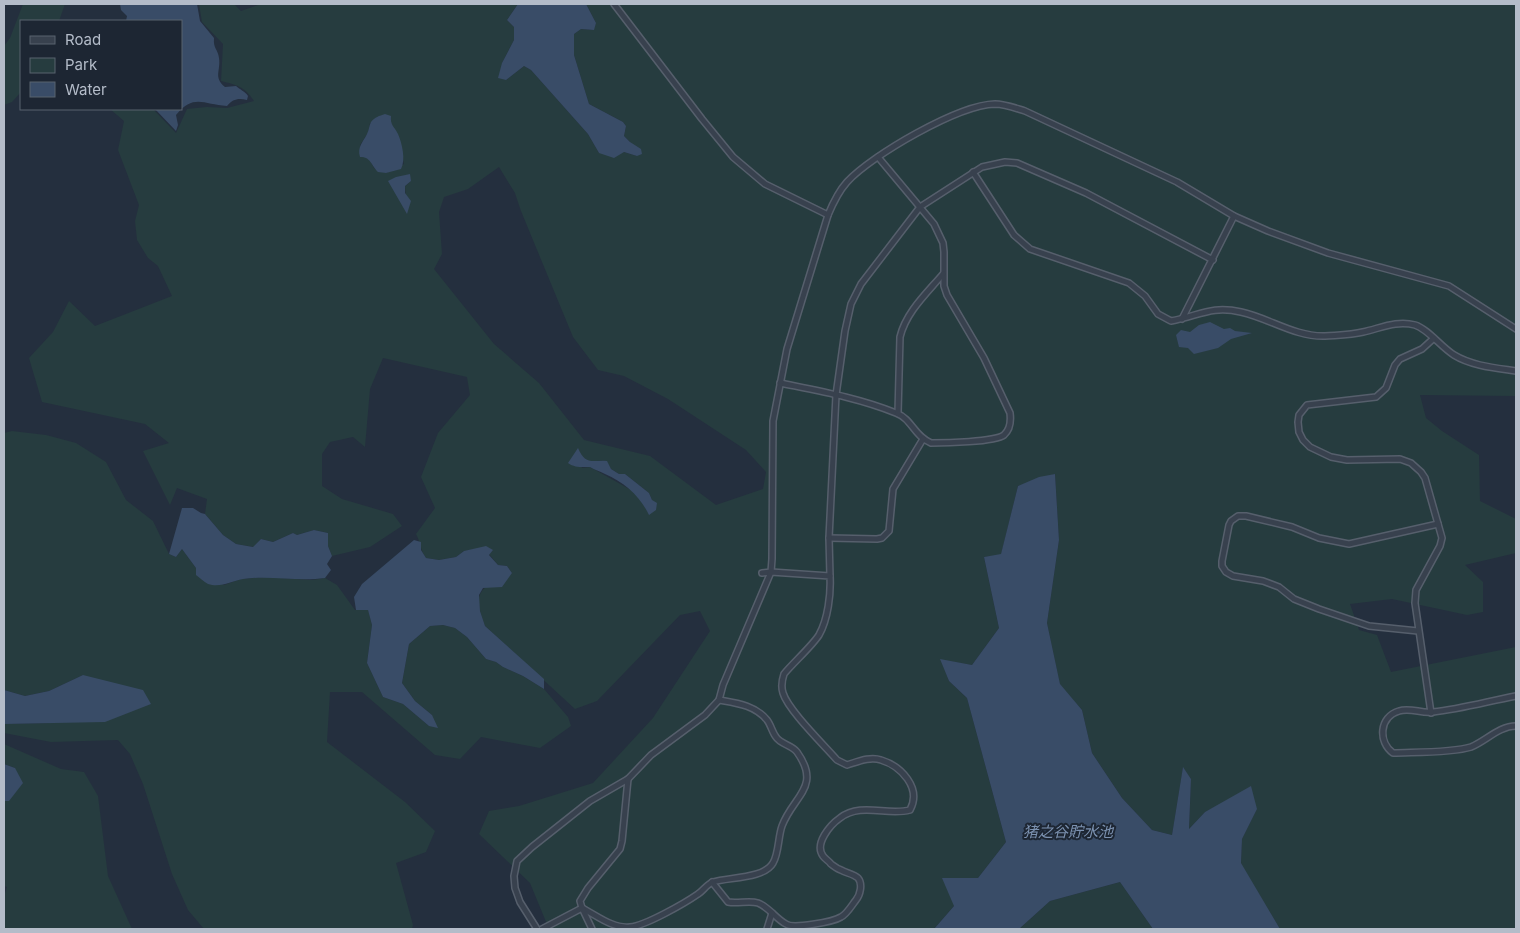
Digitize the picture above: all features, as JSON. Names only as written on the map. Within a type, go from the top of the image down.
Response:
[{"type":"street","points":[[614,4],[733,157],[765,184],[828,215]]},
{"type":"street","points":[[537,929],[520,902],[515,888],[514,876],[517,861],[590,801],[628,779],[651,755],[705,715],[719,700],[723,685],[770,572],[772,559],[773,422],[787,349],[828,215],[836,196],[848,181],[878,157],[905,140],[950,117],[981,106],[996,104],[1010,106],[1177,182],[1234,216],[1268,231],[1328,253],[1448,286],[1516,330]]},
{"type":"street","points":[[780,383],[836,395],[898,413],[906,419],[923,440],[938,443],[992,440],[1005,434],[1009,428],[1011,421],[1010,413],[984,358],[947,295],[944,274],[944,252],[940,234],[934,224],[878,157]]},
{"type":"street","points":[[712,882],[728,902],[760,904],[786,925],[795,927],[841,918],[858,898],[860,883],[858,878],[840,870],[823,857],[820,851],[820,844],[825,835],[840,817],[852,811],[860,809],[902,812],[910,810],[913,804],[914,796],[908,778],[899,770],[881,760],[872,758],[847,765],[837,760],[792,708],[783,694],[782,680],[784,674],[819,635],[831,590],[829,538],[836,395],[845,331],[852,304],[861,284],[920,207],[973,172],[992,164],[1017,163],[1086,193],[1213,260]]},
{"type":"street","points":[[973,172],[1014,235],[1030,250],[1129,283],[1138,289],[1164,319],[1171,321],[1203,311],[1226,310],[1242,312],[1288,330],[1322,336],[1352,334],[1399,322],[1424,328],[1433,339],[1463,360],[1516,372]]},
{"type":"street","points":[[1182,319],[1234,216]]},
{"type":"street","points":[[898,413],[900,338],[903,327],[908,317],[944,274]]},
{"type":"street","points":[[1431,713],[1415,603],[1416,590],[1440,546],[1442,538],[1425,478],[1410,463],[1400,459],[1360,461],[1332,457],[1310,447],[1303,440],[1299,432],[1298,422],[1299,415],[1306,405],[1376,398],[1386,388],[1395,365],[1400,359],[1422,349],[1433,339]]},
{"type":"street","points":[[829,538],[877,539],[886,535],[889,531],[893,489],[923,440]]},
{"type":"street","points":[[1418,632],[1369,626],[1319,609],[1294,599],[1271,584],[1233,576],[1226,572],[1222,566],[1222,561],[1229,525],[1238,516],[1246,516],[1292,527],[1319,538],[1349,544],[1438,524]]},
{"type":"street","points":[[762,573],[830,576]]},
{"type":"street","points":[[1516,696],[1431,713],[1400,710],[1393,713],[1385,722],[1382,740],[1385,748],[1392,753],[1463,748],[1472,746],[1504,728],[1516,726]]},
{"type":"street","points":[[582,908],[619,928],[645,924],[691,898],[712,882],[754,874],[769,867],[774,862],[782,827],[792,806],[799,800],[808,781],[805,768],[796,750],[776,739],[767,720],[757,710],[742,704],[719,700]]},
{"type":"street","points":[[592,929],[580,901],[588,888],[620,849],[628,779]]},
{"type":"street","points":[[542,929],[582,908]]},
{"type":"street","points":[[767,929],[772,913]]},
{"type":"green space","points":[[23,4],[65,4],[59,20],[20,20],[20,93],[12,102],[4,105],[4,46],[10,38]]},
{"type":"green space","points":[[199,4],[234,4],[241,11],[261,4],[518,4],[507,20],[514,27],[514,40],[502,63],[506,80],[524,66],[531,70],[588,134],[599,153],[624,152],[637,156],[630,142],[624,136],[626,126],[623,122],[589,104],[574,55],[574,34],[581,29],[593,30],[596,23],[586,4],[1516,4],[1516,396],[1420,395],[1426,418],[1442,431],[1479,455],[1480,501],[1516,519],[1516,553],[1465,565],[1483,582],[1483,612],[1467,615],[1392,599],[1350,604],[1359,630],[1377,635],[1391,672],[1516,647],[1516,929],[1280,929],[1241,864],[1242,839],[1257,809],[1217,806],[1205,812],[1189,829],[1191,779],[1183,768],[1172,835],[1152,830],[1122,798],[1092,753],[1082,710],[1060,685],[1047,623],[1059,540],[1055,474],[1018,486],[1001,555],[984,557],[999,628],[972,665],[941,660],[949,681],[967,698],[1006,842],[934,929],[549,929],[530,883],[479,834],[489,811],[519,806],[593,783],[653,718],[710,631],[700,611],[680,615],[597,701],[575,709],[485,626],[479,597],[486,587],[512,573],[507,566],[498,565],[489,554],[493,550],[464,551],[456,557],[439,560],[426,558],[416,534],[435,508],[421,477],[438,433],[470,395],[467,377],[383,358],[370,389],[365,447],[353,437],[330,442],[322,454],[322,486],[342,499],[393,514],[402,526],[370,547],[332,556],[328,546],[328,533],[314,530],[297,535],[293,533],[273,542],[261,539],[254,547],[236,544],[223,535],[205,514],[207,499],[177,488],[170,505],[143,451],[169,443],[145,424],[42,402],[29,358],[53,332],[69,301],[95,326],[172,296],[158,266],[148,258],[137,240],[135,221],[139,205],[118,150],[124,121],[111,110],[154,110],[176,133],[187,109],[227,108],[254,101],[240,87],[221,81],[223,44],[202,22]],"holes":[[[370,123],[390,123],[399,139],[404,164],[386,173],[374,168],[370,160],[365,157],[360,145],[368,133]],[[499,167],[515,193],[573,337],[598,370],[624,376],[668,399],[746,450],[766,472],[763,489],[716,505],[650,456],[584,440],[539,383],[494,344],[434,269],[442,254],[439,212],[444,197],[468,189]],[[396,177],[411,181],[405,186],[407,213],[402,204]],[[578,449],[587,460],[606,461],[611,469],[619,474],[625,474],[649,493],[652,500],[649,514],[643,503],[631,490],[590,467],[582,468]]]},
{"type":"green space","points":[[12,431],[46,435],[76,443],[106,462],[126,500],[153,521],[169,554],[176,557],[182,549],[196,568],[224,585],[241,579],[266,577],[312,580],[325,578],[337,585],[355,610],[368,609],[372,625],[367,663],[383,697],[403,704],[429,726],[432,715],[415,701],[402,683],[409,644],[430,626],[443,625],[455,628],[467,637],[486,659],[496,662],[544,689],[568,717],[571,726],[540,748],[481,737],[460,759],[435,755],[362,692],[330,692],[327,742],[405,802],[435,831],[426,852],[396,863],[413,925],[412,929],[204,929],[188,910],[172,874],[143,784],[130,754],[118,740],[51,742],[4,733],[4,724],[50,723],[83,675],[49,691],[25,696],[4,690],[4,433]]},
{"type":"green space","points":[[4,744],[61,769],[84,772],[98,796],[108,876],[132,929],[4,929],[4,896],[7,887],[4,886],[4,801],[9,801],[15,768],[4,764]]},
{"type":"green space","points":[[1120,882],[1153,929],[1019,929],[1050,901]]},
{"type":"water","points":[[120,4],[197,4],[200,21],[214,38],[219,58],[219,80],[225,87],[236,86],[248,96],[247,100],[236,100],[227,106],[194,102],[182,108],[182,20],[126,20],[127,16],[121,10]]},
{"type":"water","points":[[518,4],[586,4],[596,23],[594,30],[581,29],[574,34],[574,55],[589,104],[623,122],[626,126],[624,136],[641,149],[642,154],[637,156],[624,152],[614,158],[599,153],[588,134],[531,70],[524,66],[506,80],[498,78],[502,63],[514,40],[514,27],[507,20]]},
{"type":"water","points":[[156,110],[180,110],[176,115],[178,125],[176,131]]},
{"type":"water","points":[[385,114],[391,116],[392,124],[398,134],[403,152],[401,169],[386,173],[378,172],[369,160],[360,157],[359,153],[371,122]]},
{"type":"water","points":[[410,174],[411,181],[405,186],[405,193],[411,201],[407,214],[388,181]]},
{"type":"water","points":[[1210,322],[1224,329],[1230,328],[1235,331],[1252,333],[1231,339],[1218,348],[1194,354],[1188,348],[1179,347],[1176,335],[1181,330],[1190,332],[1199,325]]},
{"type":"water","points":[[578,448],[587,460],[607,461],[611,469],[619,474],[625,474],[649,493],[652,500],[657,503],[656,510],[649,515],[636,496],[625,485],[612,477],[590,467],[581,467],[568,463]]},
{"type":"water","name":"猪之谷貯水池","points":[[1055,474],[1059,540],[1047,623],[1060,684],[1082,710],[1092,753],[1122,798],[1152,830],[1172,835],[1183,767],[1191,779],[1189,829],[1205,812],[1251,786],[1257,809],[1242,839],[1241,863],[1280,929],[1153,929],[1120,882],[1050,901],[1019,929],[934,929],[954,906],[942,878],[978,878],[1006,842],[967,698],[949,681],[940,659],[972,665],[999,628],[984,557],[1001,554],[1018,486],[1039,477]]},
{"type":"water","points":[[182,508],[193,508],[205,514],[223,535],[236,544],[253,547],[261,539],[273,542],[293,533],[297,535],[314,530],[328,533],[328,546],[332,556],[327,564],[331,570],[325,578],[253,578],[222,585],[208,584],[196,575],[196,568],[182,549],[176,557],[169,554]]},
{"type":"water","points":[[414,540],[421,542],[421,550],[426,558],[439,560],[456,557],[464,551],[486,546],[493,550],[489,555],[498,565],[507,566],[512,573],[502,587],[483,588],[479,595],[480,611],[485,626],[544,679],[544,689],[496,662],[486,659],[467,637],[455,628],[443,625],[430,626],[409,644],[402,683],[415,701],[432,715],[438,728],[429,726],[403,704],[383,697],[367,663],[372,625],[368,610],[356,610],[354,597],[362,584]]},
{"type":"water","points":[[83,675],[143,690],[151,704],[105,722],[4,724],[4,690],[25,696],[49,691]]},
{"type":"water","points":[[4,764],[15,768],[23,783],[9,801],[4,801]]}]
